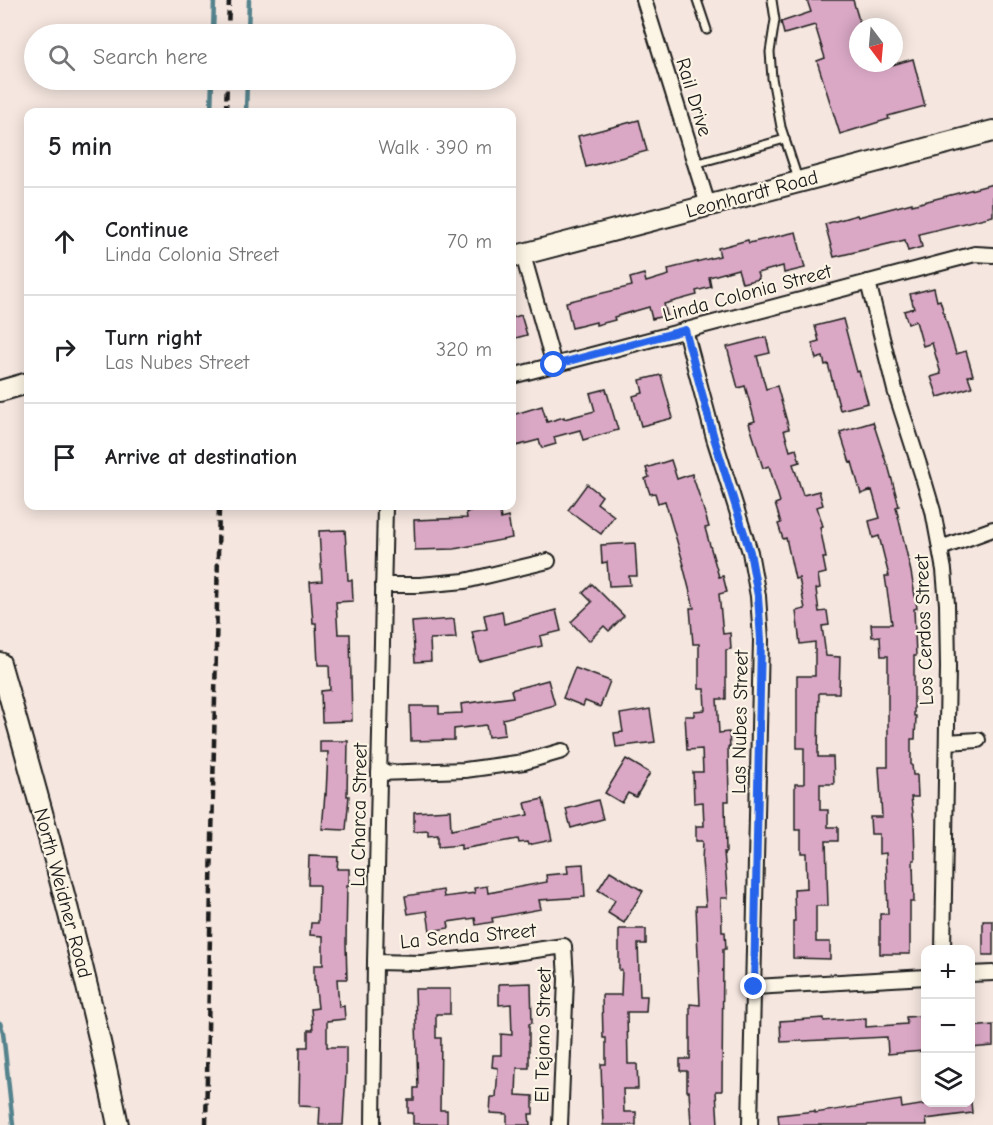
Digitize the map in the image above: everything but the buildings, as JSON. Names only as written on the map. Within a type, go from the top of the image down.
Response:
[{"type":"street","name":"Rail Drive","points":[[644,0],[708,205]]},
{"type":"street","name":"Leonhardt Road","points":[[517,256],[993,131]]},
{"type":"street","name":"Linda Colonia Street","points":[[516,375],[975,254],[993,255]]},
{"type":"street","points":[[517,256],[554,365]]},
{"type":"street","name":"Los Cerdos Street","points":[[868,282],[895,390],[933,511],[944,570],[948,668],[943,945]]},
{"type":"street","name":"Las Nubes Street","points":[[685,330],[714,438],[750,552],[758,596],[761,640],[750,1125]]},
{"type":"street","points":[[0,391],[24,384]]},
{"type":"street","name":"La Charca Street","points":[[373,1125],[385,510]]},
{"type":"street","points":[[941,548],[993,529]]},
{"type":"street","points":[[383,585],[420,585],[465,580],[548,561]]},
{"type":"street","name":"North Weidner Road","points":[[0,663],[78,948],[118,1125]]},
{"type":"street","points":[[947,742],[978,740]]},
{"type":"street","points":[[379,773],[465,770],[524,762],[562,751]]},
{"type":"street","name":"La Senda Street","points":[[375,962],[422,963],[564,946]]},
{"type":"street","name":"El Tejano Street","points":[[560,1125],[566,979],[564,946]]},
{"type":"street","points":[[975,974],[993,973]]},
{"type":"street","points":[[754,987],[921,977]]},
{"type":"lane","points":[[698,0],[707,30]]},
{"type":"lane","points":[[772,0],[775,20],[770,52],[772,78],[781,127],[799,182]]},
{"type":"lane","points":[[695,164],[785,139]]},
{"type":"waterway","points":[[213,24],[214,0]]},
{"type":"waterway","points":[[248,24],[249,0]]},
{"type":"waterway","points":[[211,108],[212,90]]},
{"type":"waterway","points":[[246,108],[247,90]]},
{"type":"waterway","points":[[0,1023],[3,1032],[13,1125]]},
{"type":"railway","points":[[228,24],[229,0]]},
{"type":"railway","points":[[226,108],[227,90]]},
{"type":"railway","points":[[206,1125],[219,510]]},
{"type":"route","points":[[554,365],[685,330],[714,438],[750,552],[758,596],[761,640],[754,987]]}]
